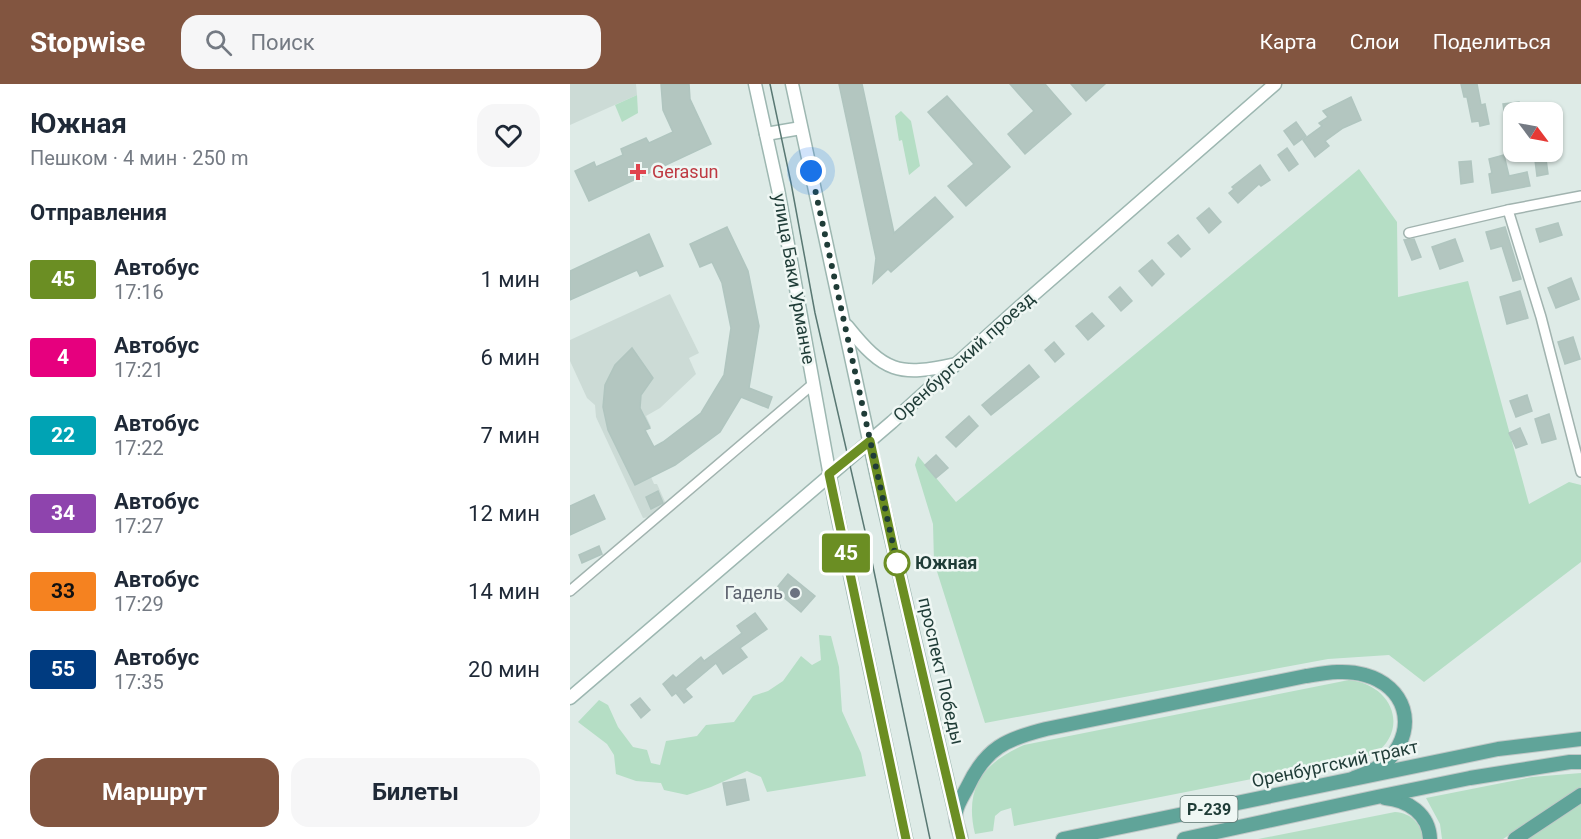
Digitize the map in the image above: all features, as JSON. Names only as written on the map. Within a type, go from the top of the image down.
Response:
[{"type":"main road","name":"улица Баки Урманче","points":[[755,84],[829,474]]},
{"type":"main road","name":"улица Баки Урманче","points":[[792,84],[870,441]]},
{"type":"main road","name":"Оренбургский проезд","points":[[570,697],[870,441],[1275,84]]},
{"type":"main road","points":[[766,134],[801,128]]},
{"type":"main road","points":[[844,324],[873,356],[893,367],[922,371],[957,364]]},
{"type":"main road","name":"проспект Победы","points":[[870,441],[961,839]]},
{"type":"main road","points":[[829,474],[906,839]]},
{"type":"main road","points":[[955,813],[982,760],[993,749],[1016,737],[1057,726],[1330,672],[1356,673],[1378,680],[1395,693],[1404,712],[1406,725],[1403,735],[1390,757],[1372,771],[1354,778]]},
{"type":"main road","name":"Оренбургский тракт","points":[[1063,839],[1498,749],[1581,739]]},
{"type":"main road","name":"Р-239","points":[[1184,839],[1377,796],[1470,778],[1581,762]]},
{"type":"main road","points":[[1515,839],[1581,795]]},
{"type":"main road","points":[[1377,796],[1396,799],[1415,809],[1427,823],[1430,839]]},
{"type":"street","points":[[1409,233],[1581,196]]},
{"type":"street","points":[[1508,210],[1541,316],[1581,472]]},
{"type":"street","points":[[570,591],[813,384]]},
{"type":"shaded area","points":[[570,84],[636,84],[637,95],[570,125]]},
{"type":"shaded area","points":[[670,294],[699,353],[689,358],[696,374],[660,408],[646,416],[651,427],[645,430],[649,438],[635,485],[651,477],[654,484],[657,484],[666,504],[650,517],[643,518],[596,417],[595,405],[587,398],[570,361],[570,340]]},
{"type":"green space","points":[[637,95],[638,113],[622,122],[615,105]]},
{"type":"green space","points":[[901,111],[911,121],[920,166],[909,175],[902,140],[899,141],[895,116]]},
{"type":"green space","points":[[1359,169],[1397,222],[1398,297],[1468,281],[1529,504],[1569,482],[1581,485],[1581,562],[1424,682],[1389,655],[1328,659],[985,723],[934,562],[933,524],[915,465],[918,456],[956,502]]},
{"type":"green space","points":[[819,635],[831,636],[839,667],[842,711],[861,753],[866,776],[767,792],[761,777],[747,771],[687,795],[664,790],[661,783],[636,781],[616,774],[614,755],[607,744],[578,722],[599,700],[608,705],[618,727],[633,747],[647,750],[651,763],[660,765],[666,741],[697,736],[706,725],[734,722],[753,696],[768,691],[783,681],[801,656],[812,665],[821,660]]},
{"type":"green space","points":[[1349,680],[1364,683],[1376,690],[1385,698],[1391,709],[1392,732],[1385,744],[1374,755],[1014,826],[1011,808],[995,816],[993,831],[975,834],[972,803],[980,779],[998,760],[1024,745]]},
{"type":"green space","points":[[1581,773],[1581,788],[1503,839],[1442,839],[1440,824],[1426,798],[1532,777]]},
{"type":"green space","points":[[1581,803],[1581,839],[1525,839],[1575,806]]},
{"type":"green space","points":[[1395,812],[1406,814],[1414,820],[1420,828],[1423,839],[1258,839]]},
{"type":"building","points":[[661,84],[689,84],[690,99],[711,144],[589,201],[575,171],[594,162],[596,167],[623,155],[621,149],[646,138],[649,143],[673,132],[663,110]]},
{"type":"building","points":[[839,84],[862,84],[894,233],[935,197],[953,217],[891,272],[888,269],[873,283],[876,258]]},
{"type":"building","points":[[1010,84],[1045,84],[1071,114],[1025,154],[1008,134],[1034,111]]},
{"type":"building","points":[[1071,84],[1105,84],[1086,101]]},
{"type":"building","points":[[1461,84],[1477,84],[1481,105],[1485,104],[1489,124],[1480,126],[1479,121],[1472,122],[1467,97],[1464,97]]},
{"type":"building","points":[[947,96],[1010,167],[966,206],[948,186],[974,164],[928,112]]},
{"type":"building","points":[[1351,97],[1361,120],[1343,128],[1325,141],[1329,146],[1315,157],[1303,140],[1322,126],[1319,123],[1328,117],[1323,111]]},
{"type":"building","points":[[1296,122],[1306,136],[1294,145],[1284,131]]},
{"type":"building","points":[[1287,148],[1298,164],[1289,171],[1278,155]]},
{"type":"building","points":[[1503,155],[1503,162],[1506,162],[1509,176],[1527,172],[1530,186],[1492,193],[1489,159]]},
{"type":"building","points":[[1471,161],[1473,182],[1461,184],[1459,162]]},
{"type":"building","points":[[1535,162],[1546,162],[1548,174],[1537,176]]},
{"type":"building","points":[[1260,165],[1270,180],[1261,186],[1259,184],[1238,203],[1229,193],[1234,189],[1232,187]]},
{"type":"building","points":[[1209,208],[1221,222],[1209,233],[1197,218]]},
{"type":"building","points":[[1558,223],[1562,235],[1540,242],[1536,229]]},
{"type":"building","points":[[727,227],[748,271],[759,326],[749,388],[772,397],[768,408],[741,397],[720,432],[675,465],[635,485],[608,430],[603,407],[605,385],[615,365],[632,348],[653,378],[641,395],[640,408],[650,428],[645,430],[654,447],[701,413],[724,375],[731,328],[722,283],[712,262],[700,267],[690,244]]},
{"type":"building","points":[[1505,227],[1521,279],[1513,281],[1502,246],[1491,249],[1486,232]]},
{"type":"building","points":[[649,234],[663,266],[640,276],[637,270],[570,300],[570,271]]},
{"type":"building","points":[[1178,235],[1190,249],[1181,257],[1168,243]]},
{"type":"building","points":[[1414,239],[1421,257],[1412,260],[1404,240]]},
{"type":"building","points":[[1455,239],[1463,261],[1440,269],[1432,247]]},
{"type":"building","points":[[1152,260],[1164,274],[1152,286],[1139,271]]},
{"type":"building","points":[[1571,278],[1579,299],[1556,308],[1548,288]]},
{"type":"building","points":[[1120,287],[1132,301],[1121,311],[1109,297]]},
{"type":"building","points":[[1520,291],[1528,318],[1507,324],[1500,297]]},
{"type":"building","points":[[1092,313],[1104,326],[1088,340],[1076,326]]},
{"type":"building","points":[[1573,337],[1580,359],[1565,364],[1558,342]]},
{"type":"building","points":[[1054,342],[1064,354],[1055,362],[1045,350]]},
{"type":"building","points":[[1029,365],[1039,377],[991,415],[982,405]]},
{"type":"building","points":[[1527,395],[1532,411],[1516,417],[1510,401]]},
{"type":"building","points":[[1549,414],[1556,439],[1542,443],[1535,419]]},
{"type":"building","points":[[969,416],[978,426],[956,447],[946,437]]},
{"type":"building","points":[[1520,428],[1527,444],[1516,448],[1509,433]]},
{"type":"building","points":[[936,455],[948,468],[936,478],[925,465]]},
{"type":"building","points":[[658,491],[663,503],[651,509],[646,497]]},
{"type":"building","points":[[594,495],[605,519],[570,535],[570,506]]},
{"type":"building","points":[[599,546],[602,554],[582,563],[579,555]]},
{"type":"building","name":"Гадель","points":[[788,574],[815,596],[801,612],[775,590]]},
{"type":"building","points":[[755,613],[767,629],[740,648],[747,657],[723,674],[716,663],[685,689],[692,697],[684,703],[676,693],[672,696],[663,684],[673,675],[676,678],[701,657],[704,661],[742,633],[737,626]]},
{"type":"building","points":[[640,698],[650,710],[641,718],[631,705]]},
{"type":"building","points":[[745,779],[749,800],[727,805],[723,783]]},
{"type":"tram line","points":[[770,84],[815,313],[871,557],[930,839]]},
{"type":"bus line","name":"45","points":[[906,839],[829,474],[870,441],[961,839]]},
{"type":"place","name":"Gerasun","points":[[638,172]]},
{"type":"place","name":"Южная","points":[[897,563]]},
{"type":"place","name":"Гадель","points":[[795,593]]},
{"type":"route","points":[[811,171],[897,563]]}]
